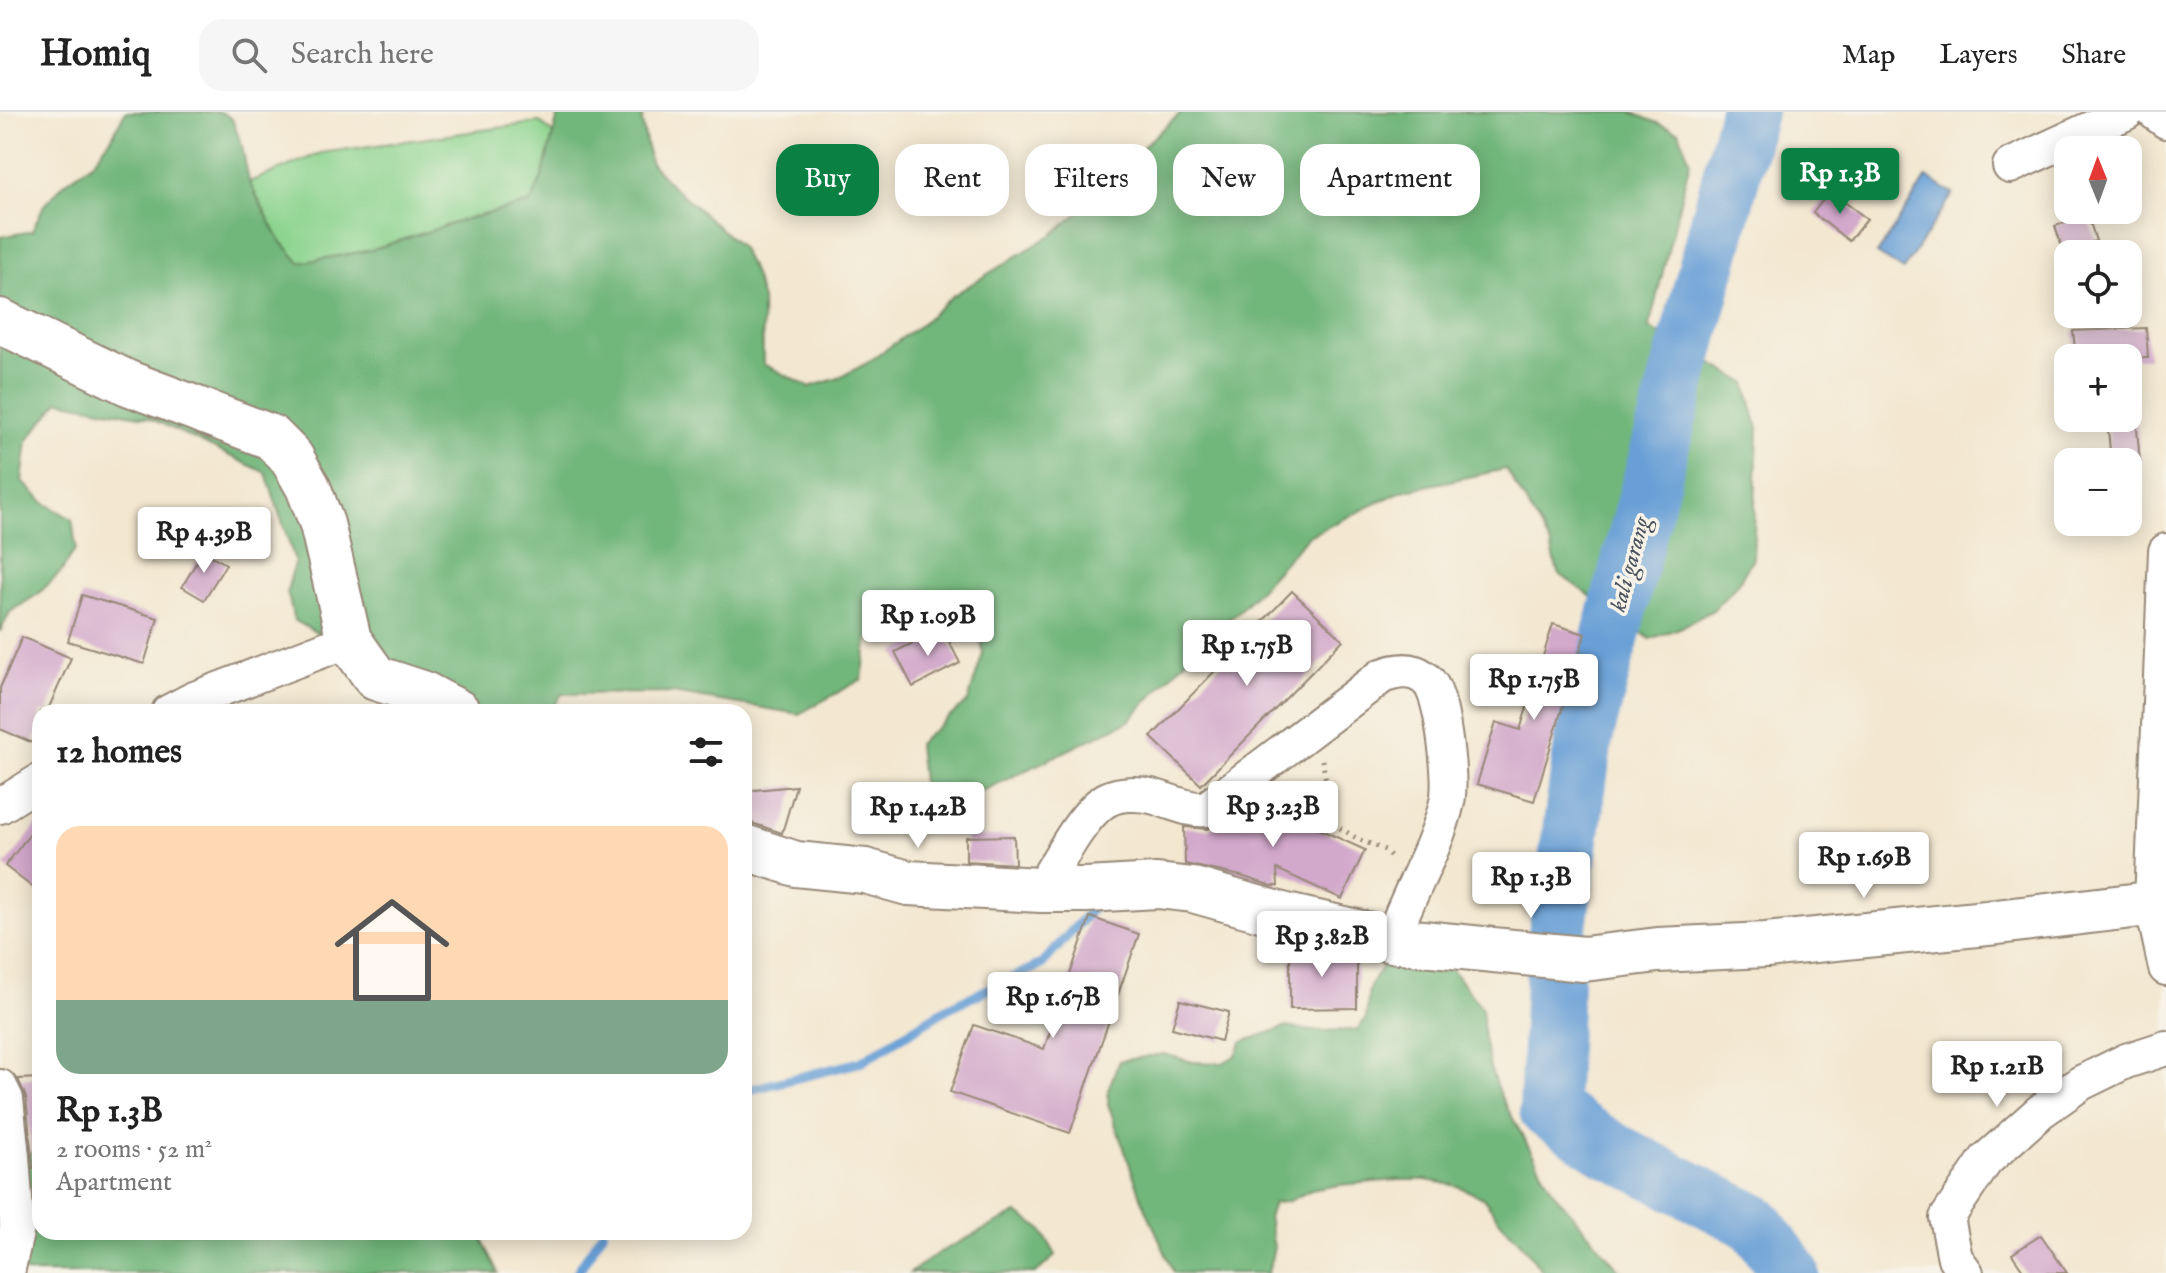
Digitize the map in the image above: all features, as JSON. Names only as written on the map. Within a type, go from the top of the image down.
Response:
[{"type":"street","points":[[2010,166],[2127,112]]},
{"type":"street","points":[[2154,112],[2166,121]]},
{"type":"street","points":[[0,321],[128,383],[271,437],[291,457],[308,487],[322,524],[349,640],[376,678],[422,693],[443,704]]},
{"type":"street","points":[[2166,551],[2159,902],[2166,968]]},
{"type":"street","points":[[184,704],[349,640]]},
{"type":"street","points":[[1041,890],[1093,810],[1108,799],[1120,795],[1148,795],[1193,809],[1206,809],[1382,676],[1399,671],[1412,672],[1428,680],[1434,690],[1450,781],[1443,815],[1421,875],[1396,929]]},
{"type":"street","points":[[0,806],[32,786]]},
{"type":"street","points":[[752,850],[796,864],[865,871],[908,883],[1041,890],[1157,886],[1193,890],[1286,916],[1396,929],[1471,948],[1584,959],[1658,950],[1766,945],[2159,902]]},
{"type":"street","points":[[1954,1268],[1947,1218],[1986,1160],[2010,1136],[2081,1083],[2126,1061],[2166,1048]]},
{"type":"street","points":[[2,1095],[12,1156],[17,1228],[7,1273]]},
{"type":"path","points":[[1315,727],[1335,825],[1385,850],[1421,875]]},
{"type":"green space","points":[[125,112],[221,112],[232,119],[242,146],[249,182],[279,239],[300,263],[371,250],[467,219],[531,203],[542,177],[559,112],[643,112],[650,162],[670,184],[740,246],[753,272],[762,300],[763,364],[809,387],[839,378],[867,363],[920,325],[952,296],[1053,234],[1074,216],[1157,216],[1157,144],[1146,144],[1182,112],[1631,112],[1679,132],[1690,161],[1649,328],[1746,383],[1758,428],[1753,558],[1738,584],[1713,610],[1680,628],[1650,639],[1558,573],[1551,545],[1506,469],[1402,491],[1308,536],[1245,605],[1198,647],[1129,721],[951,806],[924,800],[918,744],[968,701],[983,653],[978,623],[953,607],[924,612],[868,637],[862,679],[799,714],[672,693],[562,694],[555,704],[392,704],[380,668],[294,620],[287,591],[295,561],[266,473],[150,418],[59,401],[27,441],[22,481],[43,502],[72,519],[76,548],[61,572],[38,594],[10,612],[0,632],[0,237],[32,231],[44,205],[65,183],[92,163],[112,137]]},
{"type":"green space","points":[[540,122],[553,134],[542,177],[531,203],[467,219],[371,250],[300,263],[279,239],[249,182],[321,153]]},
{"type":"green space","points":[[1395,958],[1446,962],[1482,1008],[1490,1068],[1500,1095],[1554,1193],[1624,1273],[1544,1273],[1483,1198],[1458,1186],[1426,1180],[1398,1180],[1311,1190],[1289,1201],[1273,1204],[1268,1217],[1274,1247],[1268,1273],[1174,1273],[1143,1202],[1108,1104],[1108,1090],[1119,1061],[1164,1054],[1193,1062],[1223,1063],[1236,1055],[1242,1042],[1285,1027],[1313,1031],[1357,1030],[1366,1018],[1369,990],[1375,977],[1383,965]]},
{"type":"green space","points":[[32,1152],[32,1240],[483,1240],[498,1273],[30,1273],[0,1263],[0,1158]]},
{"type":"green space","points":[[1017,1213],[1041,1229],[1056,1255],[1036,1273],[910,1273],[938,1253]]},
{"type":"water","points":[[1927,177],[1953,194],[1903,270],[1877,254]]},
{"type":"building","points":[[1830,191],[1867,219],[1849,241],[1813,213]]},
{"type":"building","points":[[2091,224],[2096,240],[2059,240],[2055,226]]},
{"type":"building","points":[[2146,328],[2148,358],[2142,358],[2142,344],[2074,344],[2073,331]]},
{"type":"building","points":[[2108,432],[2137,432],[2139,448],[2110,448]]},
{"type":"building","points":[[203,551],[226,564],[204,600],[182,587]]},
{"type":"building","points":[[1292,591],[1343,640],[1201,785],[1151,737]]},
{"type":"building","points":[[82,595],[158,618],[144,664],[68,641]]},
{"type":"building","points":[[1553,624],[1585,634],[1534,801],[1477,784],[1496,722],[1520,730]]},
{"type":"building","points":[[942,628],[960,663],[913,687],[895,652]]},
{"type":"building","points":[[22,637],[71,658],[51,704],[32,704],[32,743],[0,729],[0,688]]},
{"type":"building","points":[[796,786],[782,833],[752,823],[752,790]]},
{"type":"building","points":[[1277,800],[1277,810],[1365,850],[1342,899],[1277,869],[1278,886],[1272,886],[1185,864],[1184,827],[1207,829],[1236,818],[1232,814],[1249,802]]},
{"type":"building","points":[[32,831],[32,887],[5,866]]},
{"type":"building","points":[[1014,836],[1015,864],[966,861],[966,837]]},
{"type":"building","points":[[1090,917],[1139,934],[1070,1133],[950,1092],[974,1025],[1044,1049]]},
{"type":"building","points":[[1290,943],[1357,958],[1357,1008],[1290,1009]]},
{"type":"building","points":[[1180,1000],[1229,1012],[1221,1041],[1172,1028]]},
{"type":"building","points":[[32,1078],[32,1158],[26,1097],[18,1079]]},
{"type":"building","points":[[2041,1235],[2067,1273],[2025,1273],[2012,1254]]},
{"type":"waterway","name":"kali garang","points":[[1748,112],[1584,738],[1556,941],[1548,1110],[1611,1150],[1755,1223],[1791,1273]]},
{"type":"waterway","points":[[752,1089],[861,1062],[948,1008],[1042,964],[1098,902]]},
{"type":"waterway","points":[[577,1273],[598,1240]]}]
